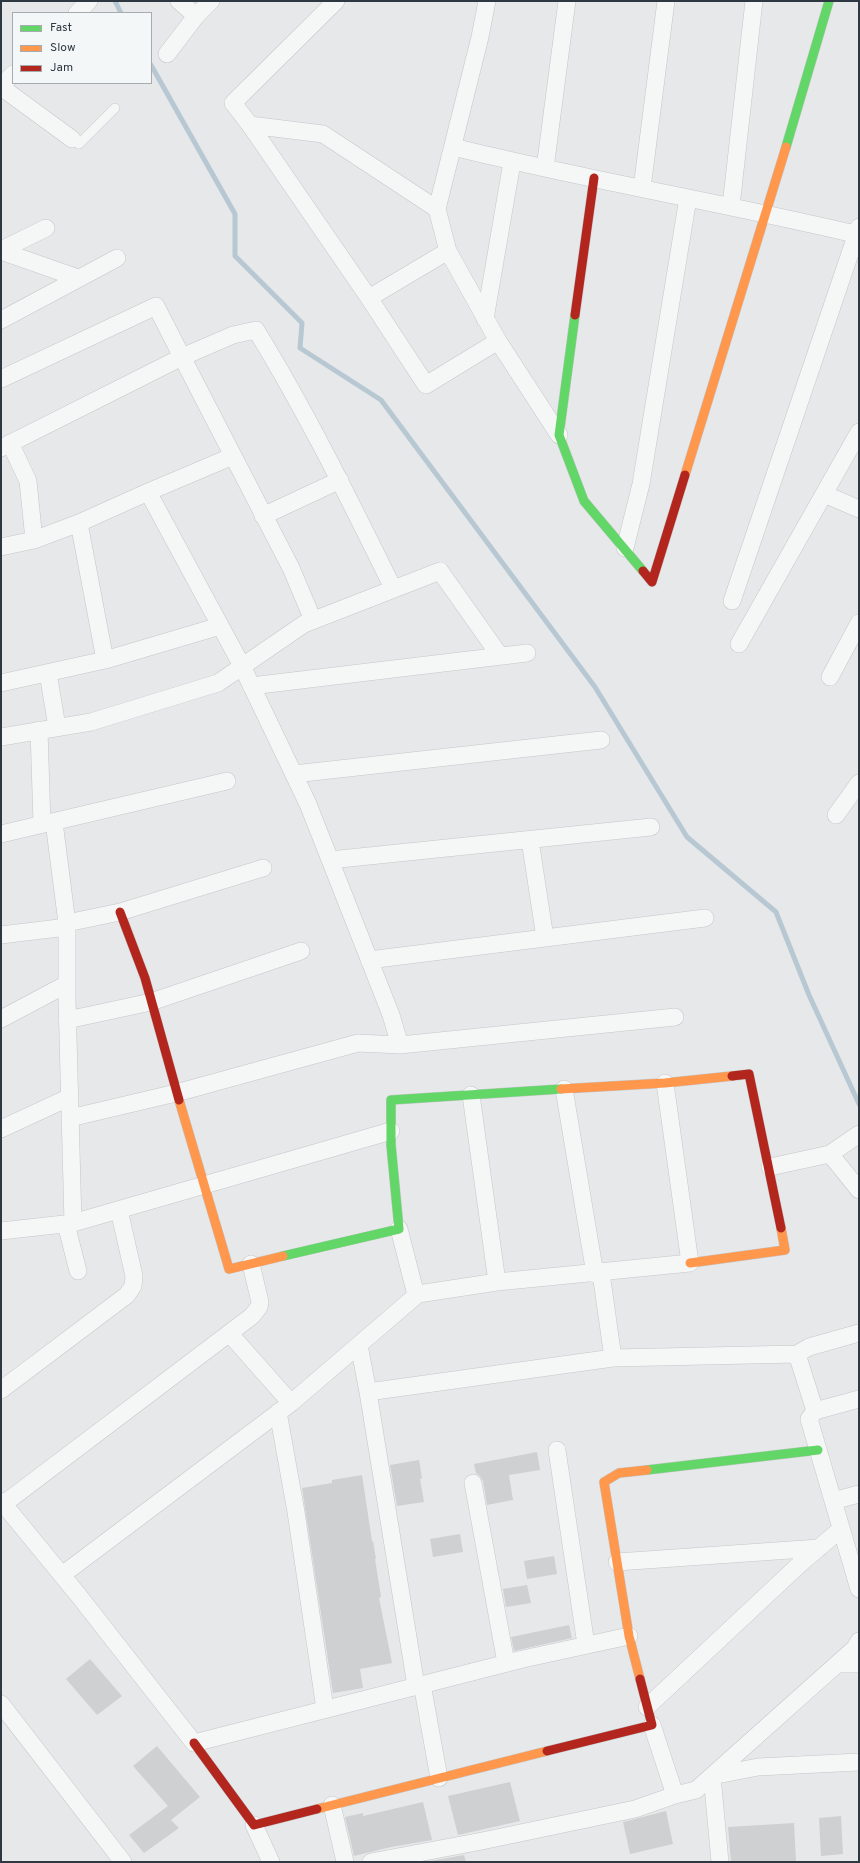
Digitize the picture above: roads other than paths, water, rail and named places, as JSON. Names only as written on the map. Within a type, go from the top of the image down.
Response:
[{"type":"street","points":[[78,12],[89,1]]},
{"type":"street","points":[[178,1],[196,16]]},
{"type":"street","points":[[167,54],[196,16],[211,1]]},
{"type":"street","points":[[336,1],[232,103],[250,125],[426,384],[498,341]]},
{"type":"street","points":[[487,1],[480,37],[437,209],[448,251],[498,341],[559,435],[584,501],[626,548],[652,582],[766,214],[829,1]]},
{"type":"street","points":[[545,168],[567,1]]},
{"type":"street","points":[[642,188],[666,1]]},
{"type":"street","points":[[731,206],[754,1]]},
{"type":"street","points":[[12,75],[1,87],[72,139]]},
{"type":"street","points":[[250,125],[323,134],[437,209]]},
{"type":"street","points":[[453,148],[512,162],[858,232],[732,601]]},
{"type":"street","points":[[485,318],[512,162]]},
{"type":"street","points":[[559,435],[594,178]]},
{"type":"street","points":[[626,548],[641,484],[688,198]]},
{"type":"street","points":[[1,250],[46,228]]},
{"type":"street","points":[[1,250],[78,278]]},
{"type":"street","points":[[369,298],[448,251]]},
{"type":"street","points":[[1,320],[117,258]]},
{"type":"street","points":[[5,373],[156,306],[290,568],[313,620]]},
{"type":"street","points":[[34,540],[28,481],[6,445],[182,357],[233,336],[256,330],[278,366],[340,480],[393,588]]},
{"type":"street","points":[[739,644],[859,432]]},
{"type":"street","points":[[1,547],[34,540],[79,523],[233,456]]},
{"type":"street","points":[[263,516],[340,480]]},
{"type":"street","points":[[148,492],[242,666],[308,804],[391,1015],[400,1045]]},
{"type":"street","points":[[824,494],[859,509]]},
{"type":"street","points":[[79,523],[105,660]]},
{"type":"street","points":[[1,737],[91,722],[218,683],[304,624],[393,588],[440,571],[500,656]]},
{"type":"street","points":[[830,677],[859,623]]},
{"type":"street","points":[[1,683],[105,660],[220,626]]},
{"type":"street","points":[[252,686],[527,653]]},
{"type":"street","points":[[48,673],[57,727]]},
{"type":"street","points":[[39,730],[48,823],[67,925],[67,1020],[70,1097],[70,1224],[78,1270]]},
{"type":"street","points":[[294,774],[601,740]]},
{"type":"street","points":[[1,834],[227,781]]},
{"type":"street","points":[[836,815],[859,783]]},
{"type":"street","points":[[330,860],[651,827]]},
{"type":"street","points":[[530,840],[545,938]]},
{"type":"street","points":[[1,935],[67,925],[120,912],[263,868]]},
{"type":"street","points":[[120,912],[145,978],[176,1093],[229,1270],[399,1229]]},
{"type":"street","points":[[369,960],[705,918]]},
{"type":"street","points":[[67,1020],[151,1002],[301,951]]},
{"type":"street","points":[[1,1019],[67,984]]},
{"type":"street","points":[[70,1118],[176,1093],[358,1043],[400,1045],[676,1017]]},
{"type":"street","points":[[62,1575],[285,1407],[418,1294],[497,1282],[690,1263],[786,1250],[770,1167],[749,1074],[665,1082],[391,1100],[391,1131],[399,1229],[416,1295]]},
{"type":"street","points":[[665,1082],[690,1263]]},
{"type":"street","points":[[564,1089],[613,1358]]},
{"type":"street","points":[[471,1095],[497,1282]]},
{"type":"street","points":[[1,1129],[70,1097]]},
{"type":"street","points":[[1,1231],[70,1224],[391,1131]]},
{"type":"street","points":[[770,1167],[830,1154],[859,1134]]},
{"type":"street","points":[[830,1154],[859,1190]]},
{"type":"street","points":[[1,1390],[127,1295],[132,1286],[134,1276],[119,1210]]},
{"type":"street","points":[[251,1264],[259,1297],[259,1307],[252,1316],[2,1504],[62,1575],[194,1743],[254,1825],[271,1862]]},
{"type":"street","points":[[229,1333],[285,1407],[296,1512],[325,1709]]},
{"type":"street","points":[[368,1392],[613,1358],[797,1354],[809,1347],[859,1333]]},
{"type":"street","points":[[359,1345],[419,1685],[439,1778]]},
{"type":"street","points":[[797,1354],[815,1411]]},
{"type":"street","points":[[859,1400],[815,1411],[809,1419],[859,1588]]},
{"type":"street","points":[[557,1450],[586,1645]]},
{"type":"street","points":[[675,1794],[652,1725],[629,1636],[604,1482],[619,1473],[818,1450]]},
{"type":"street","points":[[473,1483],[506,1663]]},
{"type":"street","points":[[833,1501],[859,1494]]},
{"type":"street","points":[[647,1707],[819,1548],[842,1529]]},
{"type":"street","points":[[617,1562],[819,1548]]},
{"type":"street","points":[[194,1743],[506,1663],[629,1636]]},
{"type":"street","points":[[371,1862],[482,1841],[635,1809],[675,1794],[696,1790],[838,1664],[855,1648],[859,1641]]},
{"type":"street","points":[[838,1664],[859,1664]]},
{"type":"street","points":[[1,1704],[123,1862]]},
{"type":"street","points":[[254,1825],[652,1725]]},
{"type":"street","points":[[712,1776],[758,1767],[859,1762]]},
{"type":"street","points":[[712,1776],[720,1862]]},
{"type":"street","points":[[332,1805],[345,1862]]},
{"type":"lane","points":[[72,139],[78,144],[115,108]]},
{"type":"waterway","points":[[115,1],[120,12]]},
{"type":"waterway","points":[[152,67],[235,214],[235,256],[302,323],[300,348],[381,400],[595,687],[687,837],[776,912],[809,995],[859,1104]]}]
